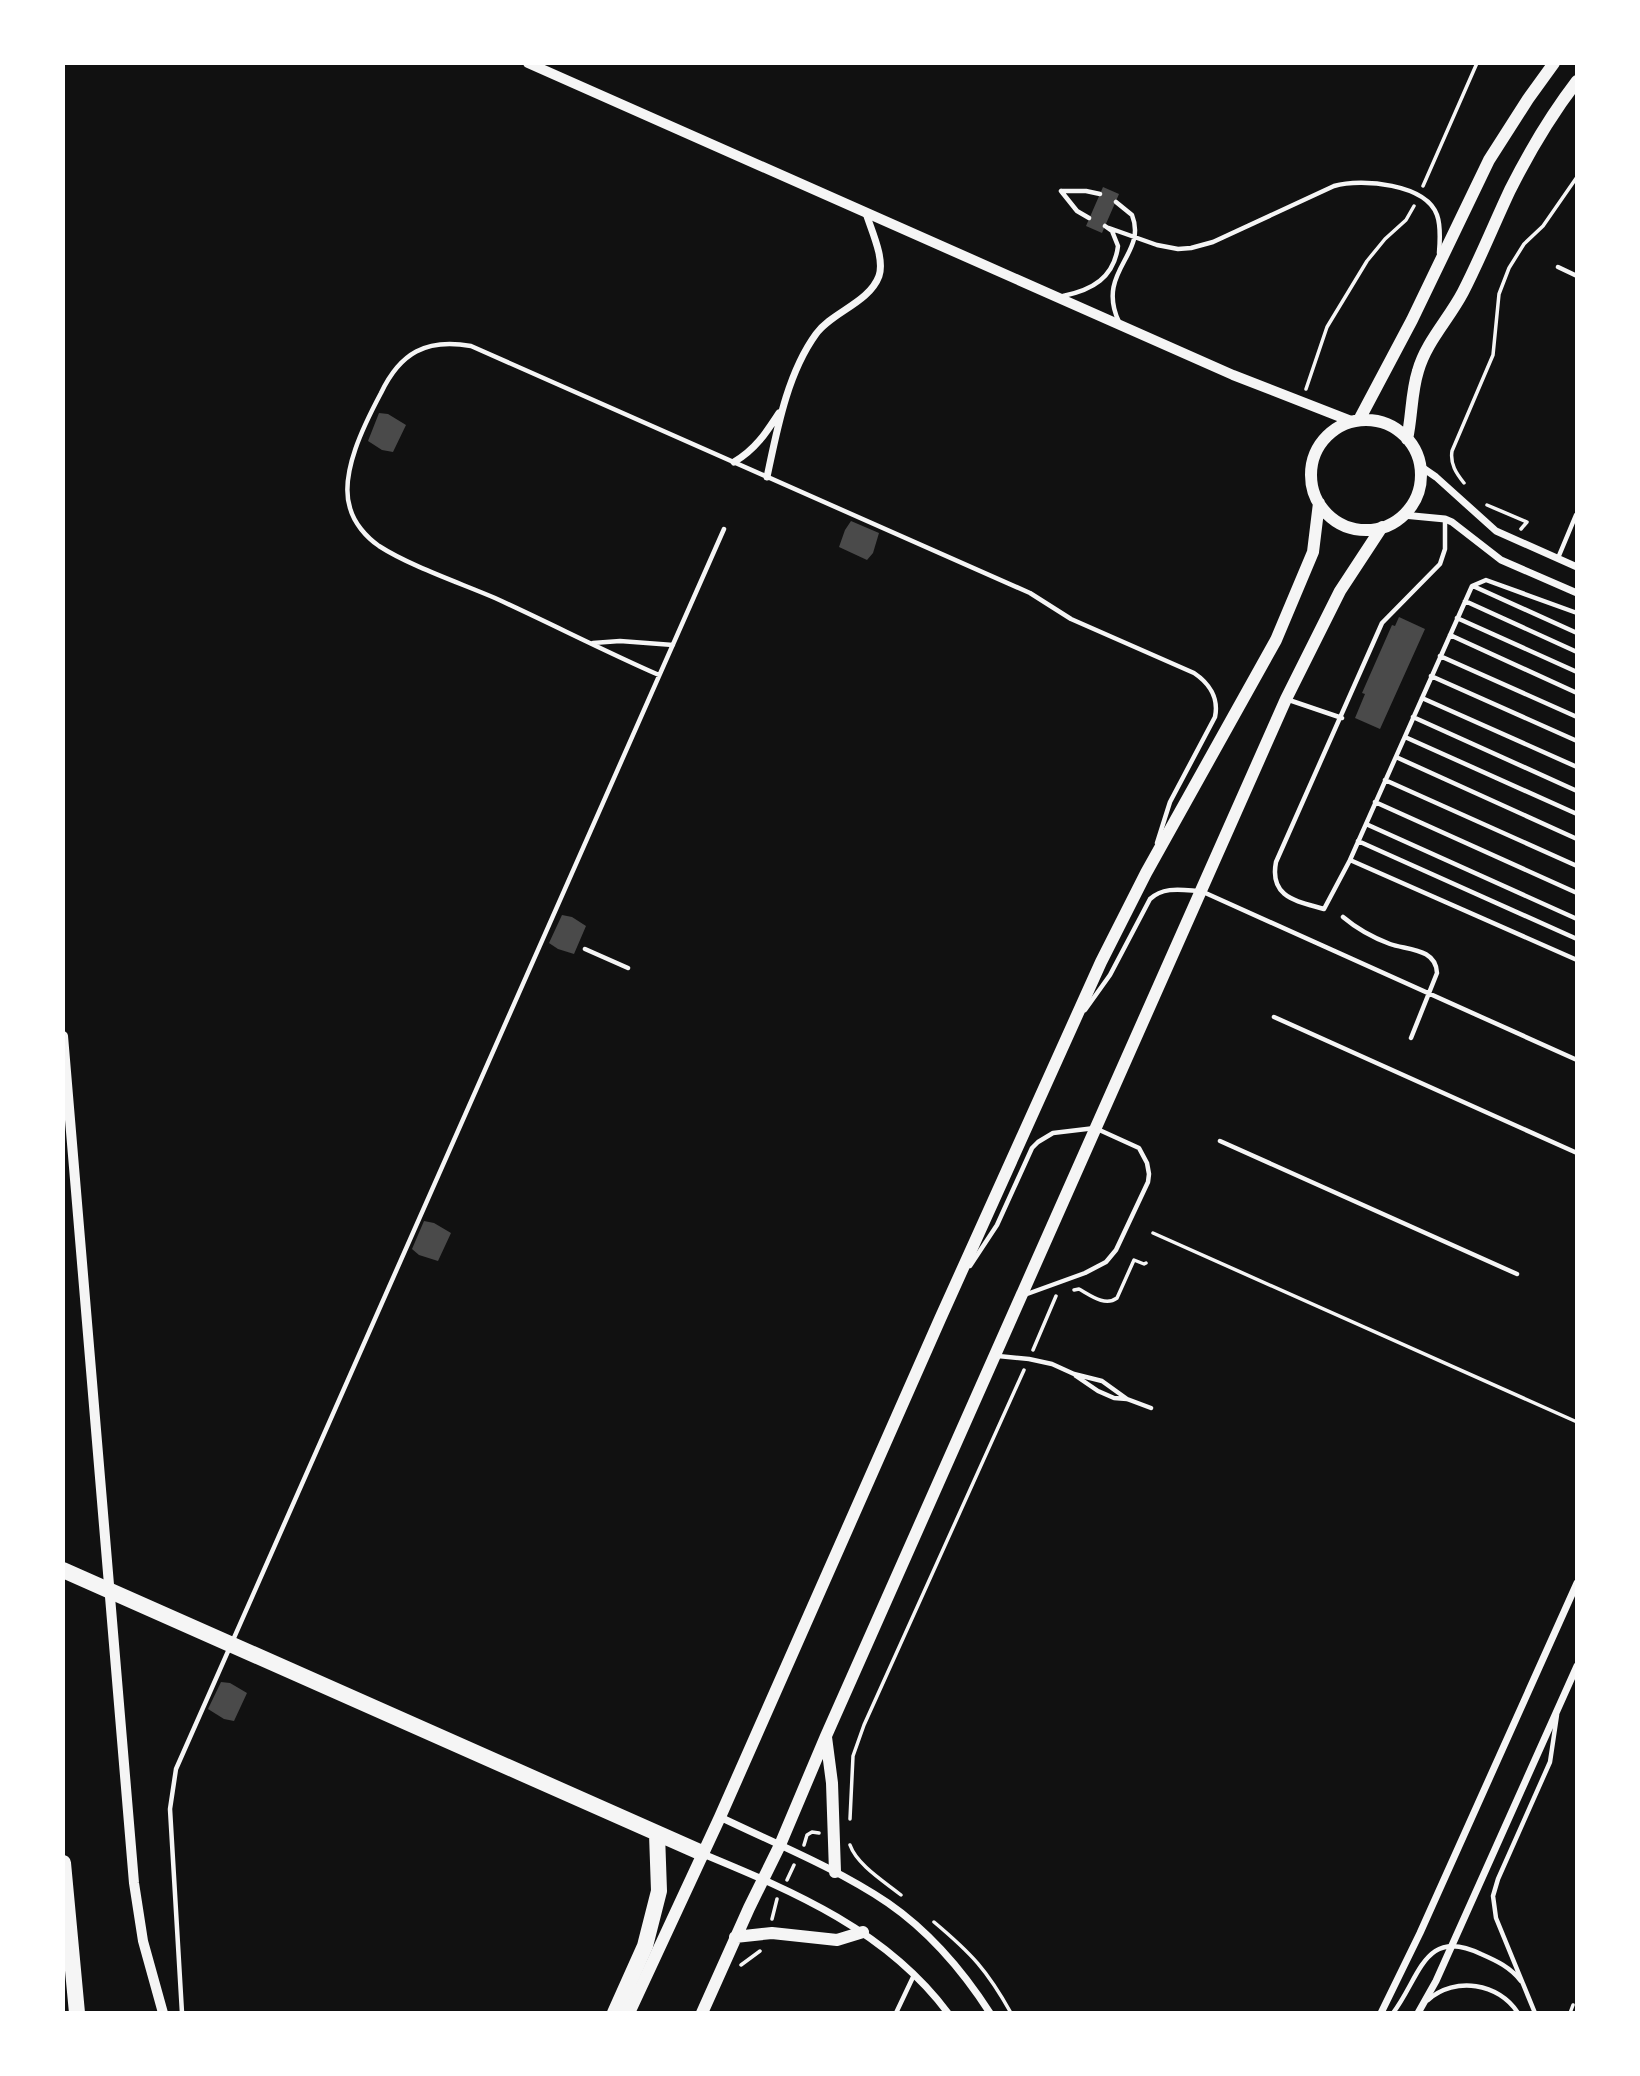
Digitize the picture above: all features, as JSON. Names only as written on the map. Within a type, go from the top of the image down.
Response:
[{"type":"highway","points":[[63,1570],[702,1853]]},
{"type":"highway","points":[[615,2013],[645,1946],[659,1891],[657,1834]]},
{"type":"highway","points":[[63,1863],[77,2013]]},
{"type":"main road","points":[[1355,421],[1387,371],[1489,160],[1555,63]]},
{"type":"main road","points":[[1407,439],[1412,420],[1414,385],[1423,357],[1462,294],[1532,149],[1577,81]]},
{"type":"main road","points":[[1369,420],[1390,426],[1407,439],[1420,466],[1420,484],[1414,501],[1403,515],[1382,527],[1358,529],[1335,520],[1319,503],[1313,489],[1313,459],[1320,445],[1330,433],[1355,421],[1369,420]]},
{"type":"main road","points":[[629,2013],[720,1817],[1068,1034],[1146,873],[1276,640],[1314,552],[1319,503]]},
{"type":"main road","points":[[702,2013],[780,1845],[994,1355],[1286,699],[1340,591],[1382,527]]},
{"type":"main road","points":[[826,1736],[832,1783],[835,1872]]},
{"type":"main road","points":[[735,1937],[772,1933],[837,1940],[863,1932]]},
{"type":"street","points":[[528,63],[1301,403],[1355,421]]},
{"type":"street","points":[[767,477],[785,404],[800,364],[817,332],[865,295],[878,278],[879,259],[866,213]]},
{"type":"street","points":[[734,462],[747,455],[761,441],[785,404]]},
{"type":"street","points":[[1420,466],[1496,531],[1577,567]]},
{"type":"street","points":[[1403,515],[1445,519],[1501,560],[1577,593]]},
{"type":"street","points":[[63,1036],[134,1883],[143,1941],[163,2013]]},
{"type":"street","points":[[1381,2013],[1420,1933],[1577,1583]]},
{"type":"street","points":[[1418,2013],[1452,1946],[1577,1666]]},
{"type":"street","points":[[720,1817],[835,1872],[890,1904],[940,1948],[965,1976],[990,2013]]},
{"type":"street","points":[[702,1853],[763,1879],[863,1932],[892,1952],[948,2013]]},
{"type":"lane","points":[[1058,297],[1091,289],[1107,275],[1118,246],[1115,236],[1107,227],[1170,248],[1197,247],[1334,186],[1348,183],[1377,183],[1419,195],[1428,202],[1437,215],[1440,230],[1438,268]]},
{"type":"lane","points":[[1089,218],[1077,211],[1061,191],[1100,194]]},
{"type":"lane","points":[[1116,202],[1132,215],[1136,226],[1135,237],[1111,291],[1113,307],[1120,324]]},
{"type":"lane","points":[[1558,267],[1577,276]]},
{"type":"lane","points":[[659,675],[396,554],[366,535],[351,511],[347,482],[359,442],[390,373],[401,361],[424,348],[442,343],[471,346],[1030,593],[1071,618],[1194,673],[1213,692],[1216,702],[1215,717],[1170,802],[1146,873]]},
{"type":"lane","points":[[1558,558],[1576,515]]},
{"type":"lane","points":[[1445,519],[1445,549],[1440,564],[1386,617],[1276,862],[1276,883],[1289,897],[1324,909],[1350,860],[1472,586],[1486,580],[1577,613]]},
{"type":"lane","points":[[182,2013],[170,1809],[176,1769],[724,529]]},
{"type":"lane","points":[[1472,586],[1577,634]]},
{"type":"lane","points":[[1465,601],[1577,652]]},
{"type":"lane","points":[[1458,618],[1577,672]]},
{"type":"lane","points":[[1450,635],[1577,693]]},
{"type":"lane","points":[[593,643],[673,645]]},
{"type":"lane","points":[[1440,656],[1577,717]]},
{"type":"lane","points":[[1431,676],[1577,741]]},
{"type":"lane","points":[[1422,698],[1577,767]]},
{"type":"lane","points":[[1286,699],[1342,718]]},
{"type":"lane","points":[[1413,718],[1577,791]]},
{"type":"lane","points":[[1405,737],[1577,814]]},
{"type":"lane","points":[[1396,757],[1577,839]]},
{"type":"lane","points":[[1385,780],[1577,866]]},
{"type":"lane","points":[[1375,802],[1577,893]]},
{"type":"lane","points":[[1366,824],[1577,919]]},
{"type":"lane","points":[[1358,841],[1577,939]]},
{"type":"lane","points":[[1350,860],[1577,960]]},
{"type":"lane","points":[[1068,1034],[1110,975],[1150,899],[1161,891],[1200,891],[1577,1060]]},
{"type":"lane","points":[[1343,917],[1353,926],[1390,944],[1406,945],[1429,956],[1434,962],[1437,973],[1411,1038]]},
{"type":"lane","points":[[585,949],[628,968]]},
{"type":"lane","points":[[1274,1017],[1577,1153]]},
{"type":"lane","points":[[957,1285],[998,1225],[1032,1148],[1038,1142],[1053,1133],[1095,1128],[1139,1148],[1147,1163],[1148,1182],[1116,1250],[1106,1262],[1085,1273],[1023,1295]]},
{"type":"lane","points":[[1220,1141],[1517,1274]]},
{"type":"lane","points":[[994,1355],[1052,1364],[1098,1391],[1152,1408]]},
{"type":"lane","points":[[1073,1374],[1102,1381],[1127,1399]]},
{"type":"lane","points":[[1535,2013],[1496,1918],[1493,1896],[1549,1762],[1559,1708]]},
{"type":"lane","points":[[1393,2013],[1427,1956],[1437,1949],[1452,1946],[1469,1948],[1506,1966],[1525,1988]]},
{"type":"lane","points":[[896,2013],[915,1974]]},
{"type":"lane","points":[[1424,2003],[1434,1994],[1452,1987],[1478,1986],[1500,1993],[1518,2013]]},
{"type":"path","points":[[1301,403],[1327,327],[1367,261],[1385,239],[1406,220],[1477,63]]},
{"type":"path","points":[[1465,484],[1450,460],[1493,355],[1499,294],[1509,268],[1524,244],[1543,226],[1577,177]]},
{"type":"path","points":[[1482,503],[1527,522]]},
{"type":"path","points":[[1153,1233],[1577,1422]]},
{"type":"path","points":[[850,1821],[853,1756],[864,1725],[1056,1296],[1079,1289],[1105,1302],[1111,1302],[1117,1298],[1134,1260],[1146,1263]]},
{"type":"path","points":[[805,1842],[807,1835],[819,1833]]},
{"type":"path","points":[[790,1874],[794,1866]]},
{"type":"path","points":[[772,1921],[776,1902]]},
{"type":"path","points":[[737,1970],[761,1950]]},
{"type":"path","points":[[1570,2013],[1573,2006]]},
{"type":"building","points":[[1103,187],[1119,194],[1102,233],[1086,226]]},
{"type":"building","points":[[379,413],[388,414],[406,425],[393,452],[382,450],[368,441]]},
{"type":"building","points":[[851,521],[879,533],[873,553],[867,560],[839,547]]},
{"type":"building","points":[[1399,617],[1425,629],[1380,729],[1355,718],[1365,694],[1362,693],[1392,625],[1395,626]]},
{"type":"building","points":[[562,915],[572,917],[586,926],[574,954],[549,943]]},
{"type":"building","points":[[424,1221],[434,1223],[451,1233],[438,1261],[419,1255],[412,1249]]},
{"type":"building","points":[[221,1682],[230,1683],[247,1693],[234,1721],[224,1719],[208,1709]]}]
